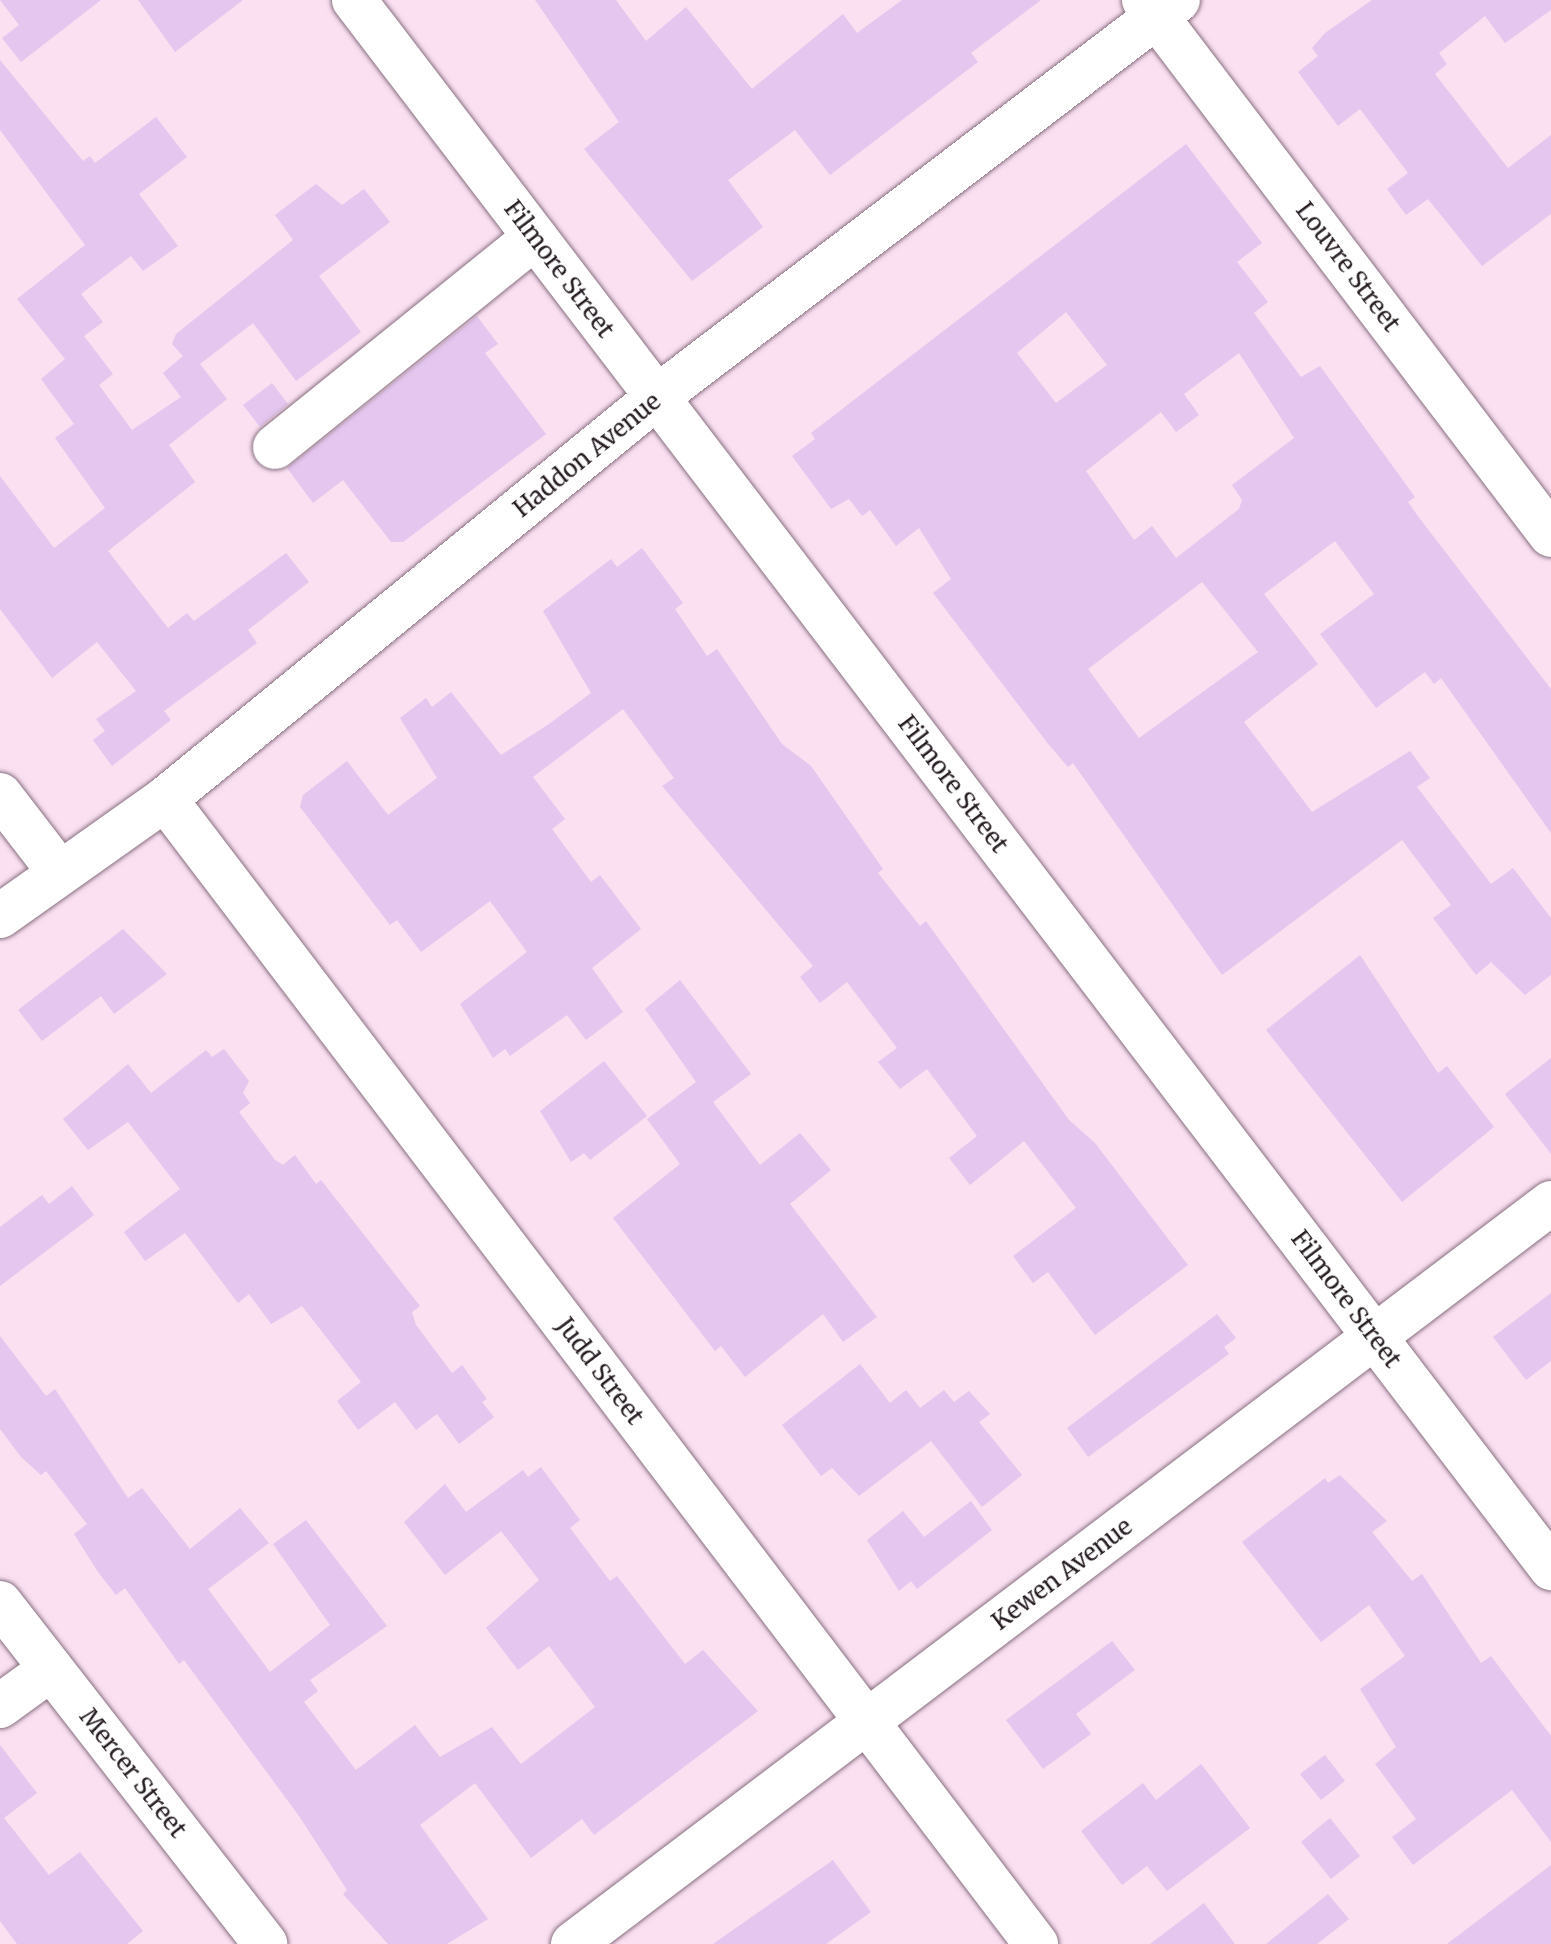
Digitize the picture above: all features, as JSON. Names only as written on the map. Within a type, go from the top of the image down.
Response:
[{"type":"street","name":"Filmore Street","points":[[354,0],[1551,1568]]},
{"type":"street","name":"Haddon Avenue","points":[[0,916],[165,799],[657,397],[1160,5]]},
{"type":"street","name":"Louvre Street","points":[[1160,5],[1551,535]]},
{"type":"street","points":[[275,447],[535,237]]},
{"type":"street","points":[[0,795],[60,873]]},
{"type":"street","name":"Judd Street","points":[[165,799],[1036,1944]]},
{"type":"street","name":"Kewen Avenue","points":[[573,1944],[1551,1203]]},
{"type":"street","name":"Mercer Street","points":[[0,1603],[265,1944]]},
{"type":"street","points":[[0,1706],[51,1669]]},
{"type":"building","points":[[0,0],[101,0],[21,62],[2,38],[19,25]]},
{"type":"building","points":[[138,0],[243,0],[175,52]]},
{"type":"building","points":[[535,0],[616,0],[646,41],[686,7],[752,89],[843,14],[857,33],[902,0],[1041,0],[971,53],[978,62],[830,175],[795,130],[728,180],[763,227],[692,281],[584,149],[619,122]]},
{"type":"building","points":[[1372,0],[1551,0],[1551,10],[1505,43],[1485,16],[1439,53],[1447,64],[1435,74],[1508,168],[1551,135],[1551,214],[1482,266],[1428,199],[1406,215],[1387,189],[1408,173],[1360,109],[1338,126],[1298,72],[1318,56],[1312,48],[1325,33]]},
{"type":"building","points":[[0,60],[83,161],[90,156],[95,163],[156,117],[187,157],[139,194],[178,246],[143,271],[131,256],[81,294],[103,322],[84,336],[113,374],[99,385],[132,430],[181,397],[163,373],[183,356],[172,344],[176,334],[293,240],[275,215],[316,184],[342,205],[364,189],[390,222],[319,276],[361,332],[296,381],[253,323],[200,364],[227,399],[169,445],[195,482],[108,551],[168,628],[187,613],[194,621],[286,553],[309,582],[248,630],[257,643],[164,711],[171,720],[112,766],[93,740],[105,731],[96,719],[136,691],[97,642],[52,678],[0,609],[0,476],[54,548],[105,508],[55,438],[74,424],[41,379],[65,359],[17,299],[85,245],[0,130]]},
{"type":"building","points":[[1186,144],[1262,243],[1237,262],[1268,302],[1254,313],[1301,377],[1320,366],[1415,497],[1408,502],[1420,519],[1551,689],[1551,833],[1441,678],[1434,684],[1425,672],[1376,708],[1320,634],[1374,594],[1335,541],[1264,594],[1318,664],[1244,722],[1312,812],[1410,751],[1430,778],[1417,787],[1491,884],[1513,868],[1551,918],[1551,975],[1525,995],[1491,962],[1476,975],[1433,918],[1451,905],[1402,840],[1222,975],[1073,763],[1068,767],[1049,745],[933,593],[951,579],[919,528],[896,546],[870,510],[862,516],[849,499],[831,509],[792,456],[815,439],[811,433]],"holes":[[[1066,312],[1107,365],[1056,403],[1017,353]],[[1239,353],[1294,438],[1232,485],[1242,500],[1239,509],[1176,558],[1152,526],[1134,540],[1086,471],[1161,412],[1176,432],[1199,415],[1184,394]],[[1202,582],[1258,652],[1139,738],[1088,669]]]},
{"type":"building","points":[[477,316],[498,344],[485,353],[546,434],[403,542],[391,542],[343,480],[313,503],[287,468]]},
{"type":"building","points":[[272,383],[288,404],[260,427],[243,405]]},
{"type":"building","points":[[642,548],[683,603],[675,609],[707,656],[717,649],[782,744],[811,766],[883,869],[878,873],[920,926],[926,921],[1069,1120],[1095,1143],[1188,1265],[1095,1335],[1048,1272],[1033,1283],[1013,1256],[1076,1208],[1024,1141],[970,1185],[949,1158],[977,1136],[927,1069],[900,1089],[878,1062],[897,1048],[847,982],[820,1003],[800,977],[813,966],[662,786],[674,778],[623,709],[533,777],[565,819],[552,829],[591,882],[600,875],[641,929],[592,968],[623,1012],[586,1040],[567,1015],[510,1056],[505,1049],[493,1058],[460,1004],[527,952],[490,901],[421,952],[397,920],[390,925],[300,807],[303,795],[347,761],[388,815],[437,778],[400,718],[426,698],[432,707],[451,692],[501,755],[591,693],[543,611],[611,559],[617,567]]},
{"type":"building","points":[[123,929],[167,974],[114,1014],[101,996],[42,1041],[18,1010]]},
{"type":"building","points":[[1360,955],[1438,1073],[1447,1066],[1494,1127],[1402,1202],[1266,1030]]},
{"type":"building","points":[[680,980],[751,1074],[713,1102],[760,1165],[800,1133],[831,1170],[790,1204],[877,1317],[843,1342],[823,1314],[745,1377],[721,1346],[715,1351],[613,1218],[680,1164],[647,1119],[696,1082],[645,1009]]},
{"type":"building","points":[[224,1049],[249,1081],[243,1093],[250,1103],[239,1112],[275,1160],[283,1165],[295,1155],[316,1184],[321,1180],[420,1306],[412,1312],[416,1325],[452,1373],[462,1365],[487,1399],[482,1402],[494,1417],[459,1444],[437,1414],[416,1430],[395,1402],[358,1430],[337,1401],[361,1382],[302,1306],[271,1324],[249,1294],[238,1303],[185,1233],[145,1261],[124,1232],[180,1189],[128,1122],[88,1150],[63,1119],[128,1064],[151,1093],[206,1050],[212,1057]]},
{"type":"building","points":[[1551,1058],[1551,1154],[1505,1094]]},
{"type":"building","points":[[604,1061],[647,1116],[590,1160],[584,1153],[571,1162],[540,1111]]},
{"type":"building","points":[[72,1186],[94,1215],[0,1286],[0,1227],[42,1195],[49,1204]]},
{"type":"building","points":[[1551,1293],[1551,1361],[1526,1380],[1493,1337]]},
{"type":"building","points":[[1217,1314],[1236,1338],[1224,1347],[1229,1354],[1088,1457],[1067,1428]]},
{"type":"building","points":[[0,1336],[46,1396],[55,1389],[128,1498],[142,1488],[190,1549],[240,1508],[269,1543],[208,1589],[270,1672],[330,1625],[273,1544],[306,1520],[387,1626],[310,1680],[318,1691],[304,1702],[356,1770],[415,1725],[440,1757],[492,1727],[521,1764],[595,1707],[549,1646],[518,1670],[486,1628],[539,1580],[501,1531],[445,1575],[404,1522],[445,1484],[466,1512],[523,1470],[528,1477],[541,1467],[580,1520],[570,1528],[610,1581],[617,1576],[685,1664],[703,1650],[758,1711],[594,1835],[582,1819],[531,1858],[475,1783],[420,1825],[488,1919],[447,1944],[388,1944],[343,1894],[347,1890],[299,1816],[184,1660],[179,1664],[125,1588],[116,1595],[98,1572],[74,1534],[87,1524],[46,1471],[41,1475],[21,1457],[0,1429]]},
{"type":"building","points":[[860,1364],[890,1403],[906,1390],[920,1408],[944,1390],[954,1402],[969,1391],[990,1414],[979,1422],[1022,1475],[982,1507],[931,1441],[859,1496],[832,1468],[821,1476],[782,1425]]},
{"type":"building","points":[[1340,1475],[1387,1521],[1372,1532],[1412,1581],[1422,1574],[1481,1663],[1491,1656],[1551,1736],[1551,1842],[1512,1790],[1413,1865],[1392,1837],[1416,1819],[1375,1764],[1396,1747],[1360,1689],[1405,1656],[1369,1605],[1321,1642],[1242,1542],[1325,1478],[1328,1483]]},
{"type":"building","points":[[971,1501],[992,1530],[917,1589],[911,1581],[899,1591],[867,1540],[903,1511],[924,1537]]},
{"type":"building","points":[[1112,1641],[1135,1670],[1076,1714],[1091,1734],[1043,1769],[1006,1720]]},
{"type":"building","points":[[0,1745],[37,1793],[4,1818],[49,1875],[80,1852],[143,1931],[127,1944],[17,1944],[0,1921]]},
{"type":"building","points":[[1325,1755],[1345,1781],[1321,1800],[1300,1774]]},
{"type":"building","points":[[1201,1764],[1250,1828],[1167,1891],[1147,1866],[1122,1885],[1081,1831],[1143,1783],[1156,1800]]},
{"type":"building","points":[[1330,1818],[1360,1856],[1331,1879],[1301,1842]]},
{"type":"building","points":[[833,1860],[871,1912],[826,1944],[713,1944]]},
{"type":"building","points":[[1551,1865],[1551,1944],[1447,1944]]},
{"type":"building","points":[[1328,1894],[1349,1919],[1317,1944],[1266,1944]]},
{"type":"building","points":[[1204,1903],[1235,1944],[1150,1944]]}]
